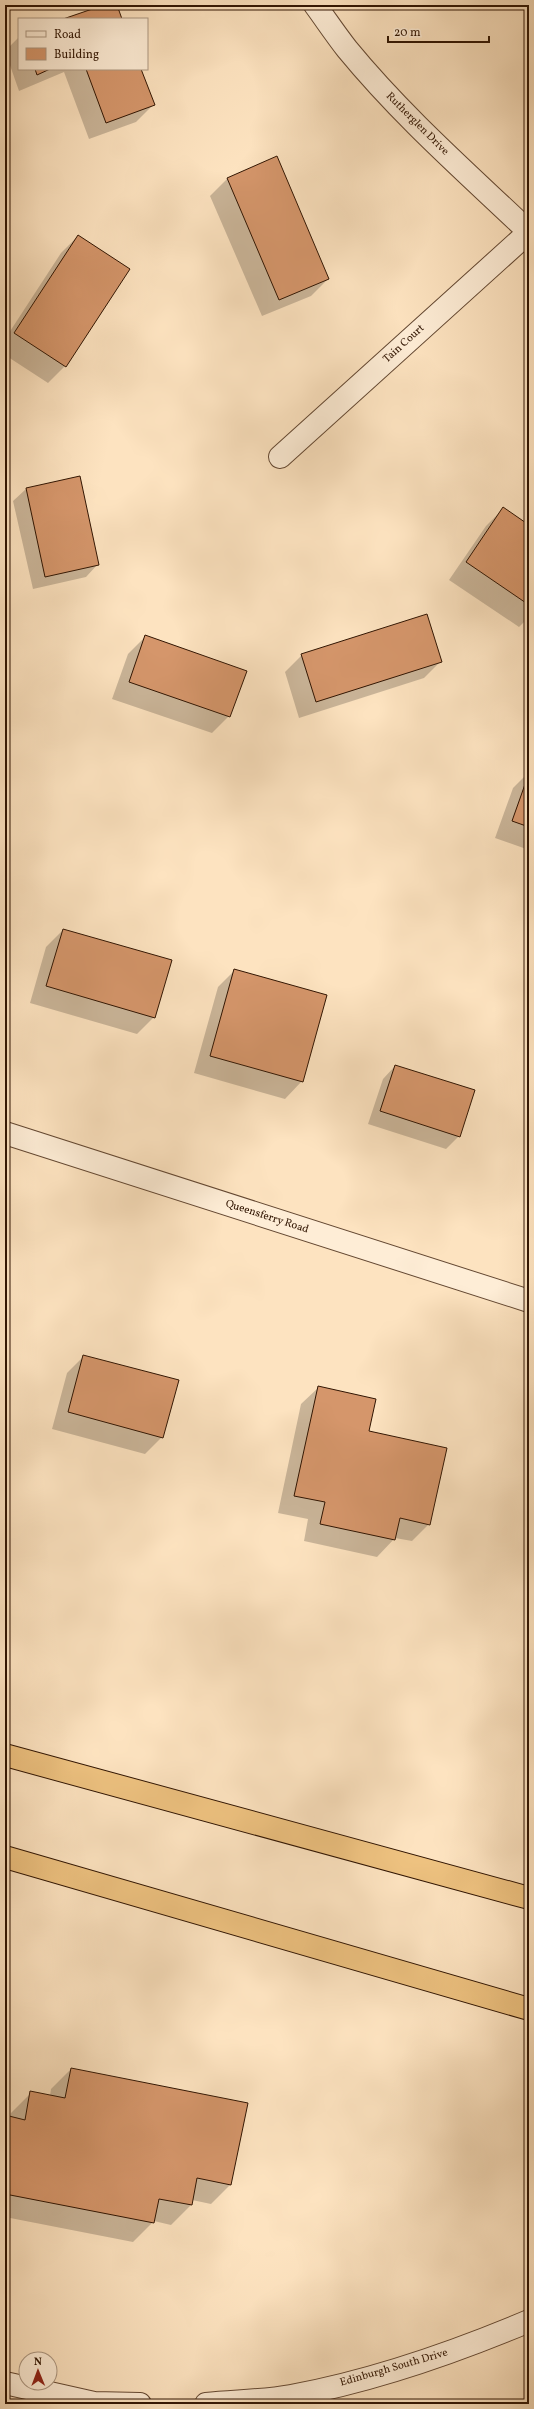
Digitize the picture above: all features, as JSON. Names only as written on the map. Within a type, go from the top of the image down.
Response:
[{"type":"highway","points":[[5,1755],[529,1898]]},
{"type":"highway","points":[[5,1857],[529,2009]]},
{"type":"street","name":"Rutherglen Drive","points":[[315,5],[346,48],[384,91],[422,130],[529,232]]},
{"type":"street","name":"Tain Court","points":[[280,456],[529,232]]},
{"type":"street","name":"Queensferry Road","points":[[5,1133],[529,1301]]},
{"type":"street","name":"Edinburgh South Drive","points":[[206,2404],[291,2396],[376,2376],[473,2344],[529,2321]]},
{"type":"street","points":[[5,2383],[94,2403],[140,2404]]},
{"type":"building","points":[[104,5],[117,5],[122,18],[66,18]]},
{"type":"building","points":[[35,70],[48,70],[37,75]]},
{"type":"building","points":[[86,70],[141,70],[155,105],[106,123]]},
{"type":"building","points":[[277,156],[329,279],[279,300],[227,178]]},
{"type":"building","points":[[78,235],[130,269],[66,367],[14,333]]},
{"type":"building","points":[[5,284],[6,325],[5,326]]},
{"type":"building","points":[[80,476],[99,565],[45,577],[26,488]]},
{"type":"building","points":[[503,507],[529,525],[529,605],[466,562]]},
{"type":"building","points":[[427,614],[442,662],[316,702],[301,654]]},
{"type":"building","points":[[145,635],[247,671],[230,717],[129,682]]},
{"type":"building","points":[[529,773],[529,827],[512,821]]},
{"type":"building","points":[[63,929],[172,960],[155,1018],[46,986]]},
{"type":"building","points":[[234,969],[327,995],[303,1082],[210,1056]]},
{"type":"building","points":[[395,1065],[475,1090],[460,1137],[380,1111]]},
{"type":"building","points":[[83,1355],[179,1380],[163,1438],[68,1412]]},
{"type":"building","points":[[318,1386],[376,1399],[369,1431],[447,1448],[430,1525],[400,1518],[395,1540],[320,1524],[325,1502],[294,1496]]},
{"type":"building","points":[[71,2068],[248,2103],[231,2185],[197,2178],[192,2205],[159,2199],[154,2223],[5,2194],[5,2115],[25,2120],[30,2091],[65,2098]]}]
